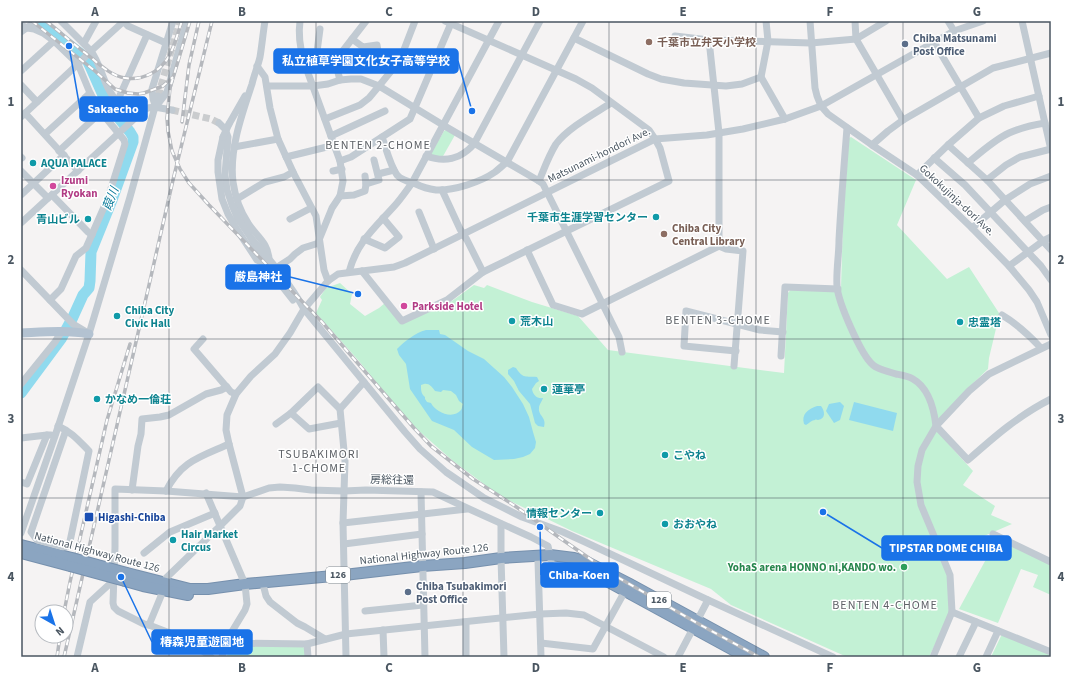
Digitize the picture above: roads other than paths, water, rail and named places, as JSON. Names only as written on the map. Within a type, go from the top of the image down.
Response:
[{"type":"highway","name":"National Highway Route 126","points":[[21,545],[71,562],[126,577],[163,586],[190,589],[245,587],[422,569],[465,563],[574,558],[587,562],[696,624],[746,657]]},
{"type":"highway","name":"National Highway Route 126","points":[[21,553],[71,562]]},
{"type":"highway","name":"National Highway Route 126","points":[[501,561],[538,561],[550,558],[584,568],[625,591],[764,657]]},
{"type":"highway","name":"National Highway Route 126","points":[[245,587],[264,588],[344,577]]},
{"type":"main road","points":[[21,333],[65,329],[89,334]]},
{"type":"street","points":[[50,300],[61,289],[76,256],[86,248],[108,198],[125,144],[125,127],[118,102],[107,86],[94,55],[89,53],[84,43],[61,21]]},
{"type":"street","points":[[84,43],[96,21]]},
{"type":"street","points":[[78,171],[44,134],[23,115],[123,21],[128,26],[166,43]]},
{"type":"street","points":[[155,107],[152,89],[173,21]]},
{"type":"street","points":[[155,107],[166,92],[187,21]]},
{"type":"street","points":[[265,21],[260,58],[234,147],[232,164],[233,183],[237,200],[248,222],[268,250],[266,261]]},
{"type":"street","points":[[273,269],[290,259],[303,248],[319,241],[332,208],[340,196],[343,181],[340,161],[335,145],[304,62],[299,38],[300,21]]},
{"type":"street","points":[[340,80],[335,61],[366,21]]},
{"type":"street","points":[[325,119],[360,105],[369,98],[400,60],[415,21]]},
{"type":"street","points":[[349,272],[351,264],[364,239],[396,204],[412,183],[499,21]]},
{"type":"street","points":[[426,156],[440,160],[454,158],[469,150],[474,144],[540,21]]},
{"type":"street","points":[[382,137],[394,170],[398,176],[425,188],[442,190],[462,187],[487,177],[507,162],[583,21]]},
{"type":"street","points":[[766,21],[768,41],[760,78],[785,119]]},
{"type":"street","points":[[810,21],[817,96],[822,106]]},
{"type":"street","points":[[855,21],[856,38],[903,120]]},
{"type":"street","points":[[675,36],[709,40],[812,43],[856,38],[886,21]]},
{"type":"street","points":[[948,21],[954,31]]},
{"type":"street","name":"Matsunami-hondori Ave.","points":[[243,497],[226,430],[227,415],[236,394],[251,376],[274,354],[290,333],[304,310],[328,281],[338,274],[394,267],[405,263],[655,139],[705,136],[785,119],[822,106],[954,31],[983,21]]},
{"type":"street","points":[[987,180],[1006,165],[1020,157],[1051,149],[1022,21]]},
{"type":"street","points":[[23,28],[34,22]]},
{"type":"street","points":[[340,161],[351,158],[410,119],[416,108],[450,22],[576,79],[592,88],[648,130],[660,148],[669,180],[483,272],[447,300],[402,321],[362,271]]},
{"type":"street","points":[[23,28],[34,29],[43,33],[80,63],[90,93],[101,112],[125,127]]},
{"type":"street","points":[[304,62],[314,61],[316,59],[320,29]]},
{"type":"street","points":[[118,102],[147,35]]},
{"type":"street","points":[[574,38],[661,79],[684,83],[726,86],[742,84],[760,78]]},
{"type":"street","points":[[352,39],[363,47],[377,45],[378,51]]},
{"type":"street","points":[[709,40],[719,133],[719,246]]},
{"type":"street","points":[[21,71],[54,41]]},
{"type":"street","points":[[934,42],[979,118]]},
{"type":"street","points":[[872,145],[903,120],[993,68],[1051,53]]},
{"type":"street","points":[[257,66],[265,77],[270,108],[278,139],[316,216],[324,270],[328,281]]},
{"type":"street","points":[[267,86],[313,86],[328,84],[340,80],[361,79],[379,86],[474,144],[539,181],[543,184],[619,337],[622,352]]},
{"type":"street","points":[[21,85],[37,102]]},
{"type":"street","points":[[251,85],[223,137],[218,160],[218,172],[222,199],[228,214],[257,260],[266,261]]},
{"type":"street","points":[[44,134],[90,93]]},
{"type":"street","points":[[21,533],[89,334],[128,204],[158,96]]},
{"type":"street","points":[[917,175],[979,118],[1004,106],[1039,96]]},
{"type":"street","points":[[539,181],[556,145],[562,137],[570,130],[612,103]]},
{"type":"street","name":"Gokokujinja-dori Ave.","points":[[822,106],[828,114],[847,128],[917,175],[972,228],[1010,266],[1029,290],[1037,302],[1051,335]]},
{"type":"street","points":[[22,219],[50,197],[147,108],[155,107],[172,110]]},
{"type":"street","points":[[331,136],[385,111]]},
{"type":"street","points":[[21,195],[101,112]]},
{"type":"street","points":[[219,123],[225,129],[228,137],[225,175],[227,190],[238,219],[250,238],[266,261],[297,297],[304,310],[420,449],[446,472],[484,498],[522,517],[563,532],[833,657]]},
{"type":"street","points":[[968,163],[989,145],[1008,133],[1045,123]]},
{"type":"street","points":[[847,128],[842,191],[838,288],[848,321],[859,345],[869,361],[881,370],[913,378],[919,383],[930,400],[936,426],[968,460],[1000,432],[1051,399]]},
{"type":"street","points":[[234,147],[278,139]]},
{"type":"street","points":[[286,157],[335,145]]},
{"type":"street","points":[[948,145],[987,180],[1051,250]]},
{"type":"street","points":[[934,158],[964,185],[990,212],[1041,266],[1051,280]]},
{"type":"street","points":[[366,184],[379,180],[374,160]]},
{"type":"street","points":[[333,171],[342,170]]},
{"type":"street","points":[[378,174],[394,170]]},
{"type":"street","points":[[21,171],[32,184],[50,197],[92,235]]},
{"type":"street","points":[[237,200],[265,182],[284,177],[293,172]]},
{"type":"street","points":[[340,196],[365,191],[365,176]]},
{"type":"street","points":[[972,228],[1005,200],[1030,184],[1051,176]]},
{"type":"street","points":[[442,190],[460,229],[483,272]]},
{"type":"street","points":[[1024,221],[1051,207]]},
{"type":"street","points":[[290,219],[311,208]]},
{"type":"street","points":[[419,212],[434,249]]},
{"type":"street","points":[[364,239],[385,248],[399,237],[383,218]]},
{"type":"street","points":[[1010,266],[1043,241],[1051,237]]},
{"type":"street","points":[[527,250],[553,305],[582,314],[719,246],[726,249],[743,251],[734,366]]},
{"type":"street","points":[[21,270],[50,300],[65,329],[21,384]]},
{"type":"street","points":[[781,356],[785,287],[838,288]]},
{"type":"street","points":[[736,351],[684,346],[686,311],[760,330],[783,332]]},
{"type":"street","points":[[1002,315],[1029,335],[1041,348]]},
{"type":"street","points":[[203,338],[194,349],[231,392],[236,394]]},
{"type":"street","points":[[933,657],[952,612],[950,576],[940,548],[920,505],[917,482],[918,466],[922,450],[936,426],[969,391],[989,374],[1051,344]]},
{"type":"street","points":[[340,409],[364,382]]},
{"type":"street","points":[[132,490],[142,419],[169,415],[206,394],[227,387]]},
{"type":"street","points":[[276,424],[291,413],[318,387],[340,409],[345,461],[343,523],[346,657]]},
{"type":"street","points":[[291,413],[309,429],[341,423]]},
{"type":"street","points":[[58,426],[66,430],[72,433],[90,451],[69,546],[64,547],[37,540],[31,532],[66,430]]},
{"type":"street","points":[[21,438],[47,435],[55,436]]},
{"type":"street","points":[[21,482],[27,484],[47,435]]},
{"type":"street","points":[[166,491],[176,473],[184,466],[193,460],[229,444]]},
{"type":"street","name":"房総往還","points":[[114,580],[115,489],[206,493],[243,497],[269,488],[433,492],[548,546],[550,558]]},
{"type":"street","points":[[421,492],[425,657]]},
{"type":"street","points":[[206,493],[245,587],[247,604],[245,610],[225,643],[222,657]]},
{"type":"street","points":[[149,625],[161,596],[166,578],[240,506],[243,497]]},
{"type":"street","points":[[343,523],[467,508]]},
{"type":"street","points":[[144,553],[170,532],[215,513]]},
{"type":"street","points":[[501,524],[504,657]]},
{"type":"street","points":[[344,544],[422,534]]},
{"type":"street","points":[[993,534],[1051,562]]},
{"type":"street","points":[[538,561],[541,657]]},
{"type":"street","points":[[114,580],[113,603],[114,607],[118,611],[144,624],[175,635],[193,644],[211,657]]},
{"type":"street","points":[[77,657],[90,602],[114,580]]},
{"type":"street","points":[[264,588],[266,596],[270,602],[297,623],[325,639]]},
{"type":"street","points":[[541,643],[593,649],[625,591]]},
{"type":"street","points":[[678,657],[708,600]]},
{"type":"street","points":[[365,611],[423,605]]},
{"type":"street","points":[[952,612],[1051,652]]},
{"type":"street","points":[[225,643],[308,644],[346,634],[540,614],[566,613],[584,615],[664,657]]},
{"type":"street","points":[[466,622],[466,657]]},
{"type":"street","points":[[959,657],[976,622]]},
{"type":"street","points":[[383,630],[384,657]]},
{"type":"street","points":[[986,657],[998,631]]},
{"type":"street","points":[[308,644],[308,657]]},
{"type":"water","points":[[426,330],[439,330],[440,334],[445,335],[468,351],[484,359],[504,377],[523,404],[529,417],[536,442],[535,448],[530,454],[514,459],[494,460],[472,447],[454,430],[432,421],[410,389],[406,364],[399,355],[397,349],[410,338]],"holes":[[[426,384],[435,391],[451,391],[463,404],[461,410],[458,413],[449,415],[440,412],[425,399],[421,390],[421,385]]]},
{"type":"water","points":[[513,367],[527,377],[537,377],[539,381],[532,389],[536,396],[543,398],[539,406],[539,411],[545,424],[544,427],[538,426],[535,423],[530,404],[508,374],[508,370]]},
{"type":"water","points":[[840,402],[844,406],[840,420],[834,423],[826,411],[829,404]]},
{"type":"water","points":[[854,402],[897,413],[893,431],[849,420]]},
{"type":"water","points":[[817,406],[821,406],[824,416],[821,419],[813,420],[806,425],[804,424],[803,420],[806,412]]},
{"type":"waterway","name":"葭川","points":[[21,393],[61,339],[83,295],[89,288],[91,252],[133,142],[133,137],[130,132],[106,102],[86,58],[37,21]]},
{"type":"tunnel","points":[[158,96],[180,21]]},
{"type":"tunnel","points":[[172,110],[211,119],[219,123]]},
{"type":"railway","points":[[32,21],[95,71],[115,89],[128,93],[144,93],[163,86],[173,77]]},
{"type":"railway","points":[[46,21],[98,64],[119,77],[132,79],[151,74],[166,61],[173,47],[182,21]]},
{"type":"railway","points":[[190,21],[170,88],[167,118],[172,151],[180,169],[189,183],[322,322],[431,446],[473,479],[515,506],[612,574],[759,657]]},
{"type":"railway","points":[[182,122],[189,65],[199,21]]},
{"type":"railway","points":[[64,657],[173,180],[212,21]]},
{"type":"railway","points":[[66,604],[107,420],[130,344]]},
{"type":"railway","points":[[57,657],[59,644]]},
{"type":"place","name":"千葉市立弁天小学校","points":[[649,42]]},
{"type":"place","name":"Chiba Matsunami Post Office","points":[[905,44]]},
{"type":"place","name":"Sakaecho","points":[[69,46]]},
{"type":"place","name":"私立植草学園文化女子高等学校","points":[[472,111]]},
{"type":"place","name":"AQUA PALACE","points":[[33,163]]},
{"type":"place","name":"Izumi Ryokan","points":[[53,186]]},
{"type":"place","name":"千葉市生涯学習センター","points":[[656,217]]},
{"type":"place","name":"青山ビル","points":[[88,219]]},
{"type":"place","name":"Chiba City Central Library","points":[[664,234]]},
{"type":"place","name":"厳島神社","points":[[358,294]]},
{"type":"place","name":"Parkside Hotel","points":[[404,306]]},
{"type":"place","name":"Chiba City Civic Hall","points":[[117,316]]},
{"type":"place","name":"荒木山","points":[[512,321]]},
{"type":"place","name":"忠霊塔","points":[[960,322]]},
{"type":"place","name":"蓮華亭","points":[[544,389]]},
{"type":"place","name":"かなめ一倫荘","points":[[97,399]]},
{"type":"place","name":"こやね","points":[[665,455]]},
{"type":"place","name":"TIPSTAR DOME CHIBA","points":[[823,512]]},
{"type":"place","name":"情報センター","points":[[600,513]]},
{"type":"place","name":"Higashi-Chiba","points":[[89,517]]},
{"type":"place","name":"おおやね","points":[[665,524]]},
{"type":"place","name":"Chiba-Koen","points":[[540,527]]},
{"type":"place","name":"Hair Market Circus","points":[[173,540]]},
{"type":"place","name":"YohaS arena HONNO ni,KANDO wo.","points":[[904,567]]},
{"type":"place","name":"椿森児童遊園地","points":[[121,577]]},
{"type":"place","name":"Chiba Tsubakimori Post Office","points":[[408,592]]},
{"type":"district","name":"BENTEN 2-CHOME","points":[[378,145]]},
{"type":"district","name":"BENTEN 3-CHOME","points":[[718,320]]},
{"type":"district","name":"TSUBAKIMORI 1-CHOME","points":[[319,461]]},
{"type":"district","name":"BENTEN 4-CHOME","points":[[885,605]]}]
